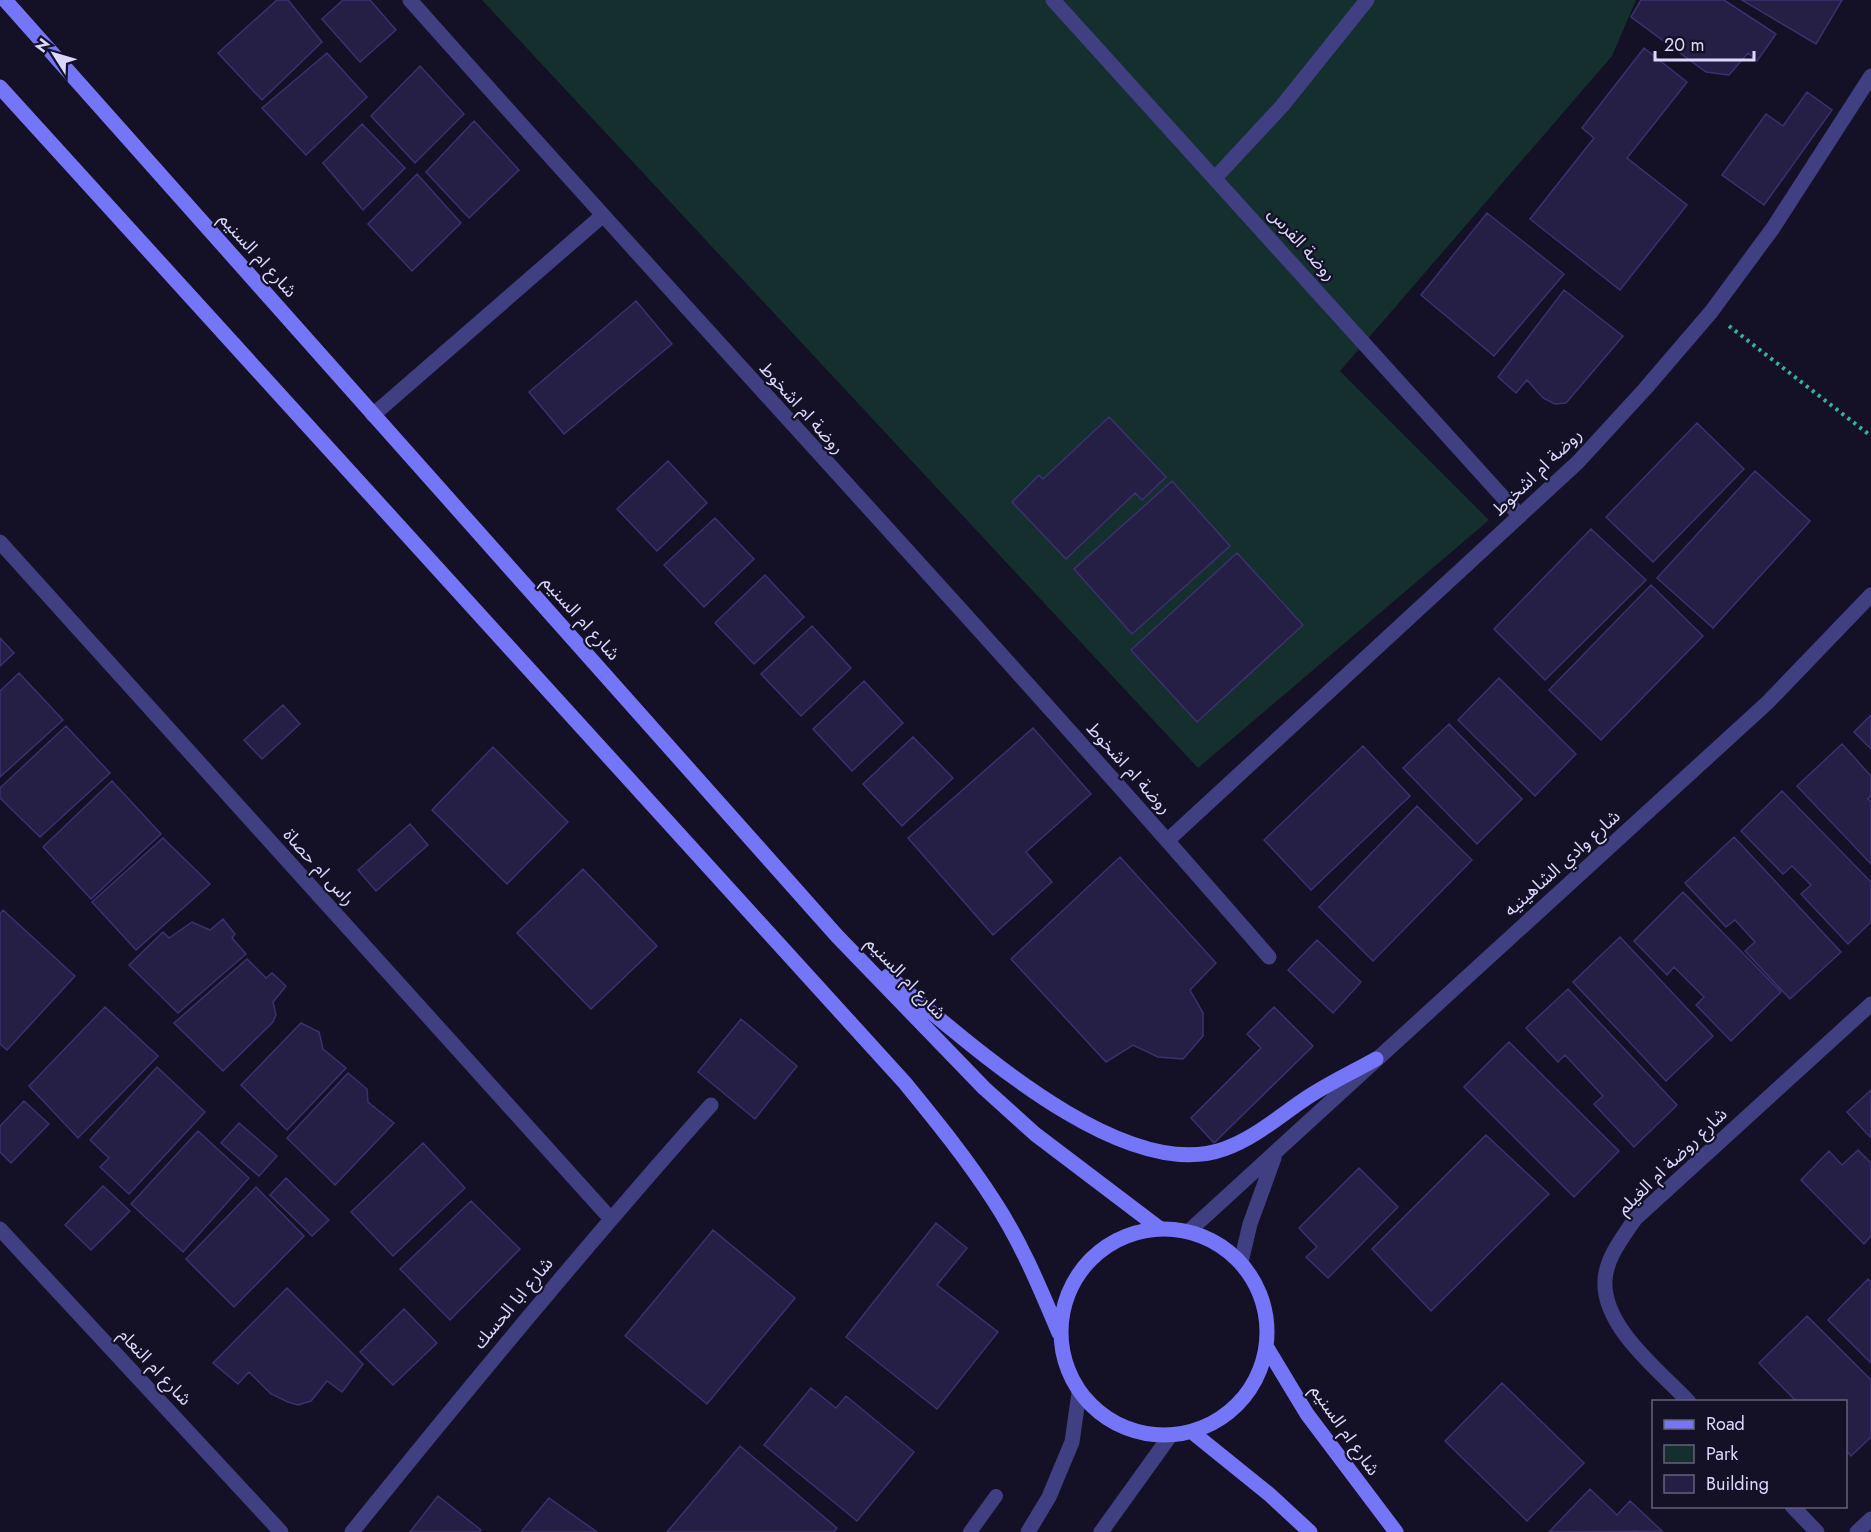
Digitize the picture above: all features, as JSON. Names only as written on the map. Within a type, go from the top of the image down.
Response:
[{"type":"main road","name":"شارع ام السنيم","points":[[5,0],[837,936],[984,1088],[1035,1134],[1160,1228]]},
{"type":"main road","points":[[0,87],[905,1083],[955,1144],[995,1202],[1027,1259],[1059,1333],[1065,1365],[1079,1393],[1097,1412],[1119,1426],[1143,1435],[1170,1436],[1192,1432],[1219,1420],[1242,1400],[1258,1375],[1266,1346],[1266,1316],[1257,1287],[1241,1262],[1218,1243],[1189,1231],[1160,1228],[1128,1234],[1100,1250],[1078,1273],[1064,1302],[1059,1333]]},
{"type":"main road","points":[[837,936],[984,1053],[1062,1110],[1116,1138],[1168,1155],[1195,1156],[1223,1150],[1257,1134],[1306,1098],[1376,1059]]},
{"type":"main road","name":"شارع ام السنيم","points":[[1266,1346],[1307,1414],[1396,1532]]},
{"type":"main road","points":[[1192,1432],[1270,1495],[1310,1532]]},
{"type":"street","name":"روضة ام اشخوط","points":[[410,0],[602,216],[1168,840],[1269,957]]},
{"type":"street","name":"روضة الفرس","points":[[1053,0],[1216,177],[1520,516]]},
{"type":"street","points":[[1216,177],[1282,106],[1367,0]]},
{"type":"street","name":"روضة ام اشخوط","points":[[1168,840],[1578,462],[1711,312],[1773,228],[1871,76]]},
{"type":"street","points":[[374,415],[602,216]]},
{"type":"street","name":"راس ام حصاة","points":[[0,542],[610,1218]]},
{"type":"street","name":"شارع وادي الشاهينيه","points":[[1189,1231],[1275,1155],[1376,1059],[1767,703],[1871,595]]},
{"type":"street","name":"شارع روضة ام الغيلم","points":[[1688,1400],[1622,1333],[1609,1306],[1605,1280],[1615,1250],[1635,1219],[1871,1004]]},
{"type":"street","name":"شارع ابا الحسك","points":[[352,1532],[610,1218],[711,1105]]},
{"type":"street","name":"شارع وادي الشاهينيه","points":[[1241,1262],[1250,1224],[1275,1155]]},
{"type":"street","name":"شارع ام النعام","points":[[1,1231],[281,1532]]},
{"type":"street","points":[[1028,1532],[1049,1497],[1072,1442],[1079,1393]]},
{"type":"street","points":[[1101,1532],[1170,1436]]},
{"type":"street","points":[[1794,1508],[1817,1532]]},
{"type":"street","points":[[1857,1532],[1871,1519]]},
{"type":"lane","points":[[970,1532],[996,1496]]},
{"type":"path","points":[[1711,312],[1871,436]]},
{"type":"green space","points":[[482,0],[1636,0],[1612,56],[1340,371],[1489,520],[1198,768]]},
{"type":"building","points":[[277,0],[288,0],[322,42],[262,100],[218,53]]},
{"type":"building","points":[[343,0],[370,0],[396,30],[360,62],[322,19]]},
{"type":"building","points":[[1641,0],[1724,0],[1776,34],[1757,61],[1748,53],[1729,75],[1706,72],[1631,17]]},
{"type":"building","points":[[1742,0],[1842,0],[1816,44]]},
{"type":"building","points":[[1644,48],[1687,82],[1627,158],[1687,205],[1620,290],[1530,219],[1594,138],[1582,128]]},
{"type":"building","points":[[327,53],[367,97],[306,155],[262,108]]},
{"type":"building","points":[[420,66],[464,114],[415,163],[371,116]]},
{"type":"building","points":[[1807,92],[1832,110],[1764,205],[1722,175],[1766,114],[1783,126]]},
{"type":"building","points":[[474,121],[519,170],[469,218],[426,172]]},
{"type":"building","points":[[362,124],[405,168],[363,210],[323,163]]},
{"type":"building","points":[[417,174],[461,223],[412,271],[368,224]]},
{"type":"building","points":[[1487,213],[1564,274],[1494,356],[1421,295]]},
{"type":"building","points":[[1564,290],[1623,336],[1566,403],[1555,404],[1543,398],[1527,380],[1516,393],[1498,377]]},
{"type":"building","points":[[636,301],[672,344],[564,434],[529,392]]},
{"type":"building","points":[[1109,417],[1166,477],[1142,500],[1135,493],[1066,559],[1012,502],[1039,475],[1043,479]]},
{"type":"building","points":[[1697,423],[1744,469],[1653,562],[1606,517]]},
{"type":"building","points":[[668,461],[707,503],[657,551],[617,509]]},
{"type":"building","points":[[1755,471],[1810,521],[1713,628],[1657,578]]},
{"type":"building","points":[[1172,481],[1230,546],[1132,634],[1074,569]]},
{"type":"building","points":[[715,518],[754,559],[704,607],[664,565]]},
{"type":"building","points":[[1591,529],[1646,580],[1545,680],[1494,629]]},
{"type":"building","points":[[1237,553],[1303,625],[1197,722],[1131,650]]},
{"type":"building","points":[[765,575],[804,617],[754,664],[715,623]]},
{"type":"building","points":[[1651,585],[1703,636],[1601,740],[1549,690]]},
{"type":"building","points":[[812,626],[851,668],[801,716],[761,674]]},
{"type":"building","points":[[0,638],[14,653],[0,666]]},
{"type":"building","points":[[19,673],[63,720],[0,777],[0,691]]},
{"type":"building","points":[[1499,678],[1576,754],[1535,796],[1458,720]]},
{"type":"building","points":[[864,681],[903,723],[852,771],[813,729]]},
{"type":"building","points":[[283,705],[300,724],[262,759],[244,740]]},
{"type":"building","points":[[1871,715],[1871,749],[1854,732]]},
{"type":"building","points":[[1449,724],[1522,799],[1477,844],[1403,768]]},
{"type":"building","points":[[66,726],[110,773],[40,837],[0,798],[0,788]]},
{"type":"building","points":[[1033,728],[1091,794],[1026,852],[1052,882],[993,935],[908,838]]},
{"type":"building","points":[[913,737],[953,778],[902,826],[863,784]]},
{"type":"building","points":[[1842,744],[1871,776],[1871,796],[1868,799],[1871,802],[1871,864],[1797,786]]},
{"type":"building","points":[[1363,746],[1410,796],[1311,890],[1264,840]]},
{"type":"building","points":[[493,747],[568,822],[507,884],[432,810]]},
{"type":"building","points":[[112,781],[161,834],[91,899],[43,847]]},
{"type":"building","points":[[1782,791],[1871,882],[1871,922],[1848,944],[1801,894],[1811,885],[1792,866],[1783,874],[1741,831]]},
{"type":"building","points":[[1417,806],[1472,860],[1373,961],[1319,907]]},
{"type":"building","points":[[410,824],[428,845],[376,891],[358,870]]},
{"type":"building","points":[[1734,837],[1841,952],[1790,999],[1745,951],[1755,942],[1735,920],[1726,927],[1685,883]]},
{"type":"building","points":[[163,838],[210,884],[136,950],[92,902]]},
{"type":"building","points":[[1120,857],[1216,963],[1190,990],[1203,1013],[1203,1036],[1183,1059],[1158,1057],[1133,1045],[1106,1062],[1011,959]]},
{"type":"building","points":[[583,869],[657,946],[591,1009],[517,933]]},
{"type":"building","points":[[1683,892],[1781,992],[1731,1041],[1696,1005],[1704,997],[1674,967],[1667,975],[1634,941]]},
{"type":"building","points":[[3,910],[75,976],[7,1050],[0,1044],[0,914]]},
{"type":"building","points":[[223,919],[235,934],[232,938],[246,954],[178,1013],[129,965],[163,932],[169,938],[192,922],[210,930]]},
{"type":"building","points":[[1620,937],[1713,1036],[1666,1081],[1573,982]]},
{"type":"building","points":[[1317,940],[1361,982],[1333,1013],[1288,970]]},
{"type":"building","points":[[247,959],[266,978],[272,973],[286,986],[273,1002],[276,1015],[273,1022],[223,1071],[174,1023]]},
{"type":"building","points":[[1568,989],[1677,1105],[1634,1147],[1594,1104],[1603,1096],[1565,1055],[1558,1062],[1526,1028]]},
{"type":"building","points":[[105,1007],[158,1056],[78,1138],[29,1086]]},
{"type":"building","points":[[1274,1007],[1313,1046],[1214,1143],[1191,1118],[1261,1048],[1247,1034]]},
{"type":"building","points":[[741,1019],[797,1066],[755,1119],[698,1072]]},
{"type":"building","points":[[301,1023],[319,1032],[323,1049],[346,1068],[287,1130],[241,1085]]},
{"type":"building","points":[[1509,1042],[1619,1151],[1574,1197],[1464,1087]]},
{"type":"building","points":[[157,1067],[205,1112],[129,1194],[100,1167],[109,1158],[90,1140]]},
{"type":"building","points":[[348,1073],[367,1089],[368,1102],[394,1123],[335,1185],[287,1138]]},
{"type":"building","points":[[1871,1090],[1871,1138],[1847,1112]]},
{"type":"building","points":[[24,1101],[49,1124],[11,1163],[0,1152],[0,1126]]},
{"type":"building","points":[[239,1123],[277,1156],[259,1176],[221,1143]]},
{"type":"building","points":[[198,1131],[249,1178],[183,1252],[131,1204]]},
{"type":"building","points":[[1486,1135],[1549,1194],[1431,1311],[1372,1249]]},
{"type":"building","points":[[423,1143],[465,1188],[393,1256],[351,1212]]},
{"type":"building","points":[[1858,1150],[1871,1163],[1871,1236],[1864,1244],[1801,1180],[1829,1151],[1842,1165]]},
{"type":"building","points":[[1359,1168],[1398,1207],[1328,1278],[1306,1257],[1317,1247],[1299,1228]]},
{"type":"building","points":[[286,1178],[329,1220],[312,1236],[270,1195]]},
{"type":"building","points":[[103,1186],[130,1211],[91,1250],[65,1225]]},
{"type":"building","points":[[256,1187],[304,1236],[234,1307],[186,1259]]},
{"type":"building","points":[[471,1201],[520,1249],[450,1320],[400,1269]]},
{"type":"building","points":[[936,1223],[967,1248],[937,1285],[998,1332],[937,1409],[846,1337]]},
{"type":"building","points":[[713,1230],[795,1298],[707,1404],[625,1336]]},
{"type":"building","points":[[1868,1279],[1871,1282],[1871,1363],[1828,1320]]},
{"type":"building","points":[[287,1288],[363,1364],[342,1392],[327,1381],[311,1401],[298,1405],[271,1394],[249,1372],[238,1384],[213,1363]]},
{"type":"building","points":[[404,1309],[437,1343],[393,1385],[360,1352]]},
{"type":"building","points":[[1807,1316],[1871,1380],[1871,1437],[1851,1456],[1847,1451],[1847,1400],[1795,1400],[1759,1363]]},
{"type":"building","points":[[1502,1383],[1584,1463],[1527,1521],[1445,1441]]},
{"type":"building","points":[[811,1388],[836,1408],[846,1396],[914,1452],[857,1521],[764,1445]]},
{"type":"building","points":[[740,1446],[837,1528],[834,1532],[667,1532]]},
{"type":"building","points":[[1590,1489],[1617,1515],[1630,1501],[1662,1531],[1549,1532]]},
{"type":"building","points":[[438,1496],[481,1530],[479,1532],[410,1532]]},
{"type":"building","points":[[549,1498],[597,1532],[521,1532]]}]
